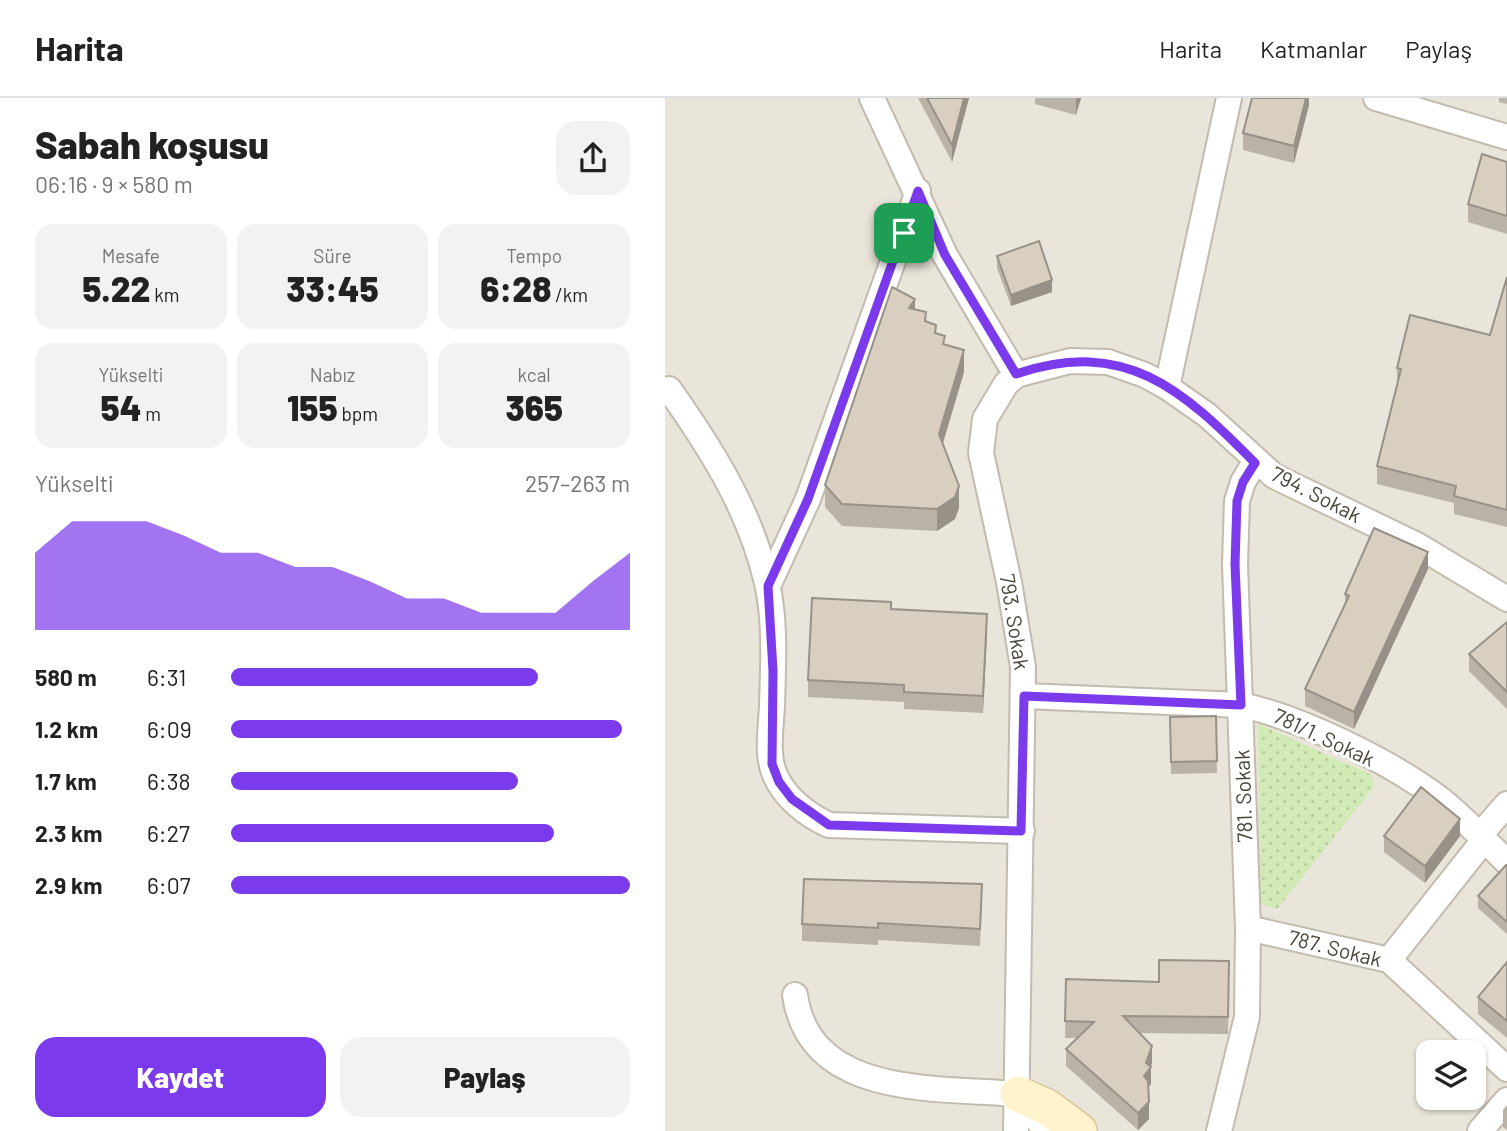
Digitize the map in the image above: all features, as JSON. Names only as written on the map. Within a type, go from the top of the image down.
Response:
[{"type":"street","points":[[872,98],[918,191],[945,255],[1016,374]]},
{"type":"street","points":[[1167,387],[1229,98]]},
{"type":"street","points":[[1376,98],[1507,136]]},
{"type":"street","points":[[768,586],[808,499],[918,191]]},
{"type":"street","name":"794. Sokak","points":[[1016,374],[1045,365],[1092,360],[1135,372],[1167,387],[1207,415],[1255,463],[1293,487],[1452,564],[1507,599]]},
{"type":"street","name":"793. Sokak","points":[[1016,374],[989,407],[981,434],[981,453],[1012,594],[1023,667],[1016,1131]]},
{"type":"street","points":[[669,389],[734,490],[751,527],[768,586],[773,671],[772,764],[779,782],[792,799],[816,819],[845,828],[1021,831]]},
{"type":"street","name":"781. Sokak","points":[[1219,1131],[1247,1017],[1248,928],[1235,564],[1237,501],[1243,482],[1255,463]]},
{"type":"street","name":"781/1. Sokak","points":[[1024,696],[1241,705],[1289,719],[1395,771],[1442,801],[1507,862]]},
{"type":"street","points":[[1389,960],[1507,804]]},
{"type":"street","name":"787. Sokak","points":[[1248,928],[1389,960],[1507,1069]]},
{"type":"street","points":[[795,995],[798,1014],[814,1045],[845,1069],[907,1084],[1018,1094],[1047,1107],[1079,1131]]},
{"type":"street","points":[[1018,1094],[1046,1131]]},
{"type":"street","points":[[1485,1129],[1507,1100]]},
{"type":"shaded area","points":[[665,98],[1507,98],[1507,1131],[665,1131]]},
{"type":"green space","points":[[1258,724],[1372,775],[1374,787],[1277,909],[1260,904]]},
{"type":"building","points":[[927,98],[964,98],[952,145]]},
{"type":"building","points":[[1252,98],[1306,98],[1294,146],[1243,133]]},
{"type":"building","points":[[1482,154],[1507,162],[1507,216],[1468,204]]},
{"type":"building","points":[[1039,241],[1052,280],[1011,295],[997,256]]},
{"type":"building","points":[[1507,277],[1507,510],[1454,496],[1456,486],[1377,466],[1401,369],[1397,368],[1410,315],[1490,335]]},
{"type":"building","points":[[892,287],[915,299],[909,308],[926,312],[925,321],[936,325],[935,333],[945,336],[943,344],[964,350],[939,434],[959,486],[955,497],[937,509],[842,504],[825,485]]},
{"type":"building","points":[[1374,528],[1428,552],[1354,712],[1305,689],[1349,596],[1345,594]]},
{"type":"building","points":[[812,598],[891,602],[891,609],[987,614],[983,696],[904,692],[904,685],[808,680]]},
{"type":"building","points":[[1507,622],[1507,692],[1469,654]]},
{"type":"building","points":[[1216,716],[1217,761],[1171,762],[1170,717]]},
{"type":"building","points":[[1421,787],[1460,819],[1425,866],[1384,836]]},
{"type":"building","points":[[1507,865],[1507,922],[1478,896]]},
{"type":"building","points":[[804,879],[982,884],[980,929],[878,923],[878,928],[802,924]]},
{"type":"building","points":[[1159,960],[1229,961],[1228,1017],[1123,1016],[1152,1046],[1146,1063],[1151,1067],[1144,1076],[1148,1081],[1149,1102],[1138,1113],[1066,1049],[1094,1022],[1065,1021],[1066,979],[1159,982]]},
{"type":"building","points":[[1507,962],[1507,1021],[1478,997]]},
{"type":"route","points":[[918,191],[945,255],[1016,374],[1045,365],[1092,360],[1108,362],[1145,375],[1188,400],[1207,415],[1255,463],[1243,482],[1237,501],[1235,564],[1241,705],[1024,696],[1021,831],[845,828],[829,825],[816,819],[784,791],[774,774],[772,764],[773,671],[768,586],[808,499],[904,233],[918,191]]}]
